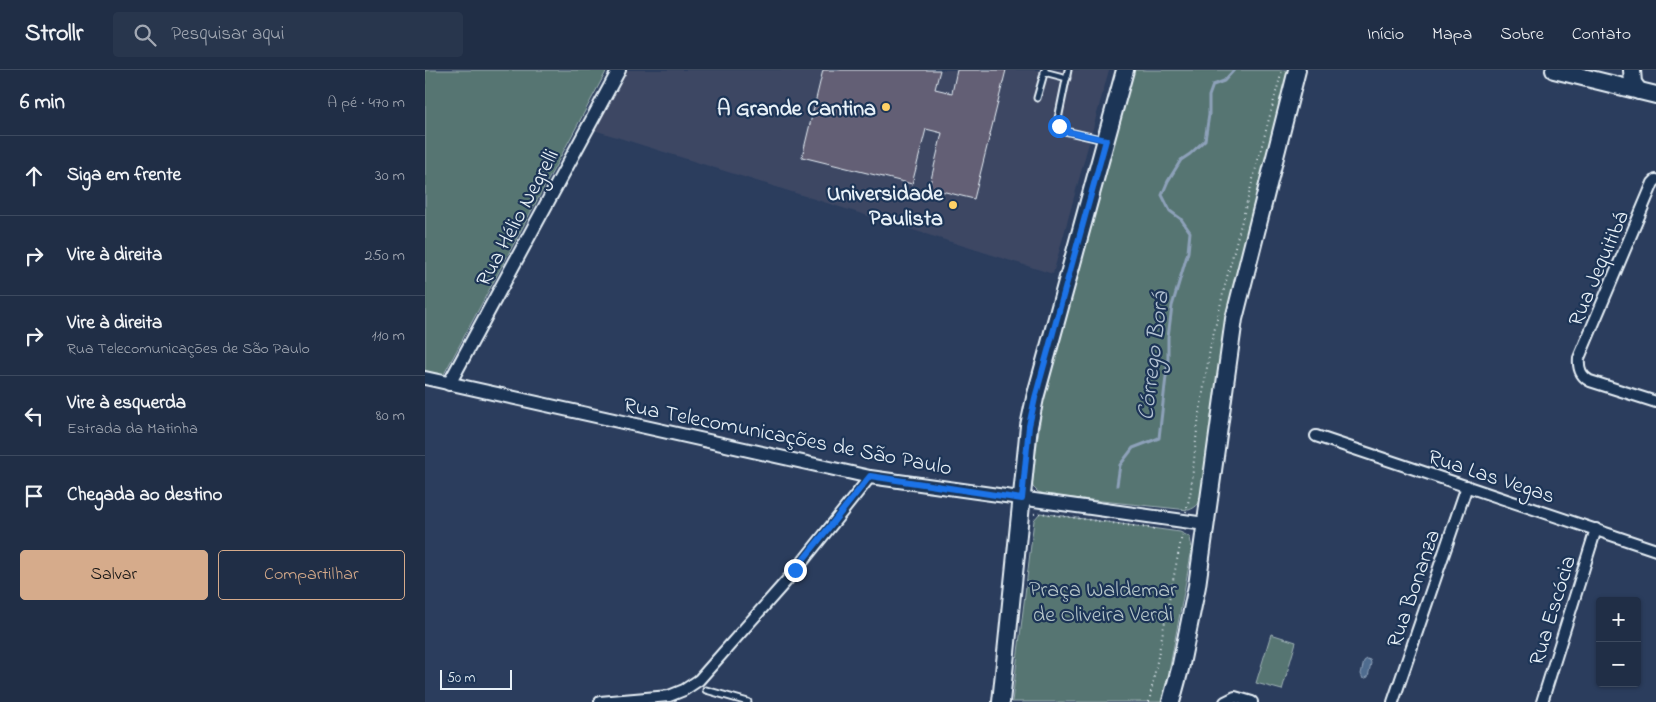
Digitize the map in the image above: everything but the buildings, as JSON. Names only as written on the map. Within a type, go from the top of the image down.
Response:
[{"type":"main road","points":[[1001,702],[1029,426],[1125,70]]},
{"type":"main road","points":[[1171,702],[1181,670],[1195,595],[1234,319],[1297,70]]},
{"type":"main road","points":[[1554,70],[1656,95]]},
{"type":"main road","points":[[1598,80],[1612,70]]},
{"type":"main road","points":[[1632,70],[1633,83],[1639,91]]},
{"type":"street","name":"Rua Hélio Negrelli","points":[[449,384],[619,70]]},
{"type":"street","name":"Rua Jequitibá","points":[[1656,180],[1653,183],[1579,358],[1578,365],[1584,378],[1590,381],[1656,402]]},
{"type":"street","name":"Rua Telecomunicações de São Paulo","points":[[425,378],[870,476],[1205,524]]},
{"type":"street","name":"Rua Las Vegas","points":[[1316,436],[1656,550]]},
{"type":"street","points":[[600,702],[669,696],[684,690],[699,680],[795,570],[870,476]]},
{"type":"street","name":"Rua Bonanza","points":[[1393,702],[1467,486]]},
{"type":"street","name":"Rua Escócia","points":[[1542,702],[1596,529]]},
{"type":"street","points":[[1225,702],[1231,698],[1239,697],[1252,702]]},
{"type":"lane","points":[[1068,70],[1058,119],[1059,126],[1065,131],[1106,140]]},
{"type":"lane","points":[[1037,98],[1045,71],[1067,78]]},
{"type":"lane","points":[[705,690],[747,702]]},
{"type":"path","points":[[1031,514],[1163,530]]},
{"type":"path","points":[[1149,702],[1182,535]]},
{"type":"shaded area","name":"Universidade Paulista","points":[[627,70],[1109,70],[1053,274],[594,130]]},
{"type":"shaded area","points":[[1367,659],[1371,663],[1368,677],[1363,679],[1361,674],[1364,661]]},
{"type":"green space","points":[[425,70],[607,70],[443,376],[425,372]]},
{"type":"green space","points":[[1133,70],[1292,70],[1203,495],[1198,504],[1189,510],[1053,496],[1038,492],[1033,487],[1032,479],[1044,394]]},
{"type":"green space","name":"Praça Waldemar de Oliveira Verdi","points":[[1040,513],[1180,532],[1190,537],[1192,549],[1168,677],[1161,702],[1012,702],[1034,520]]},
{"type":"green space","points":[[1271,634],[1296,642],[1282,690],[1256,683]]},
{"type":"waterway","name":"Córrego Borá","points":[[1117,485],[1120,465],[1133,448],[1159,438],[1172,306],[1188,252],[1190,232],[1181,219],[1170,211],[1162,195],[1181,160],[1205,140],[1209,115],[1209,96],[1213,85],[1224,81],[1234,70]]},
{"type":"place","name":"A Grande Cantina","points":[[886,107]]},
{"type":"place","name":"Universidade Paulista","points":[[953,205]]},
{"type":"route","points":[[795,570],[870,476],[1022,499],[1029,426],[1035,398],[1106,140],[1065,131],[1059,126]]}]
